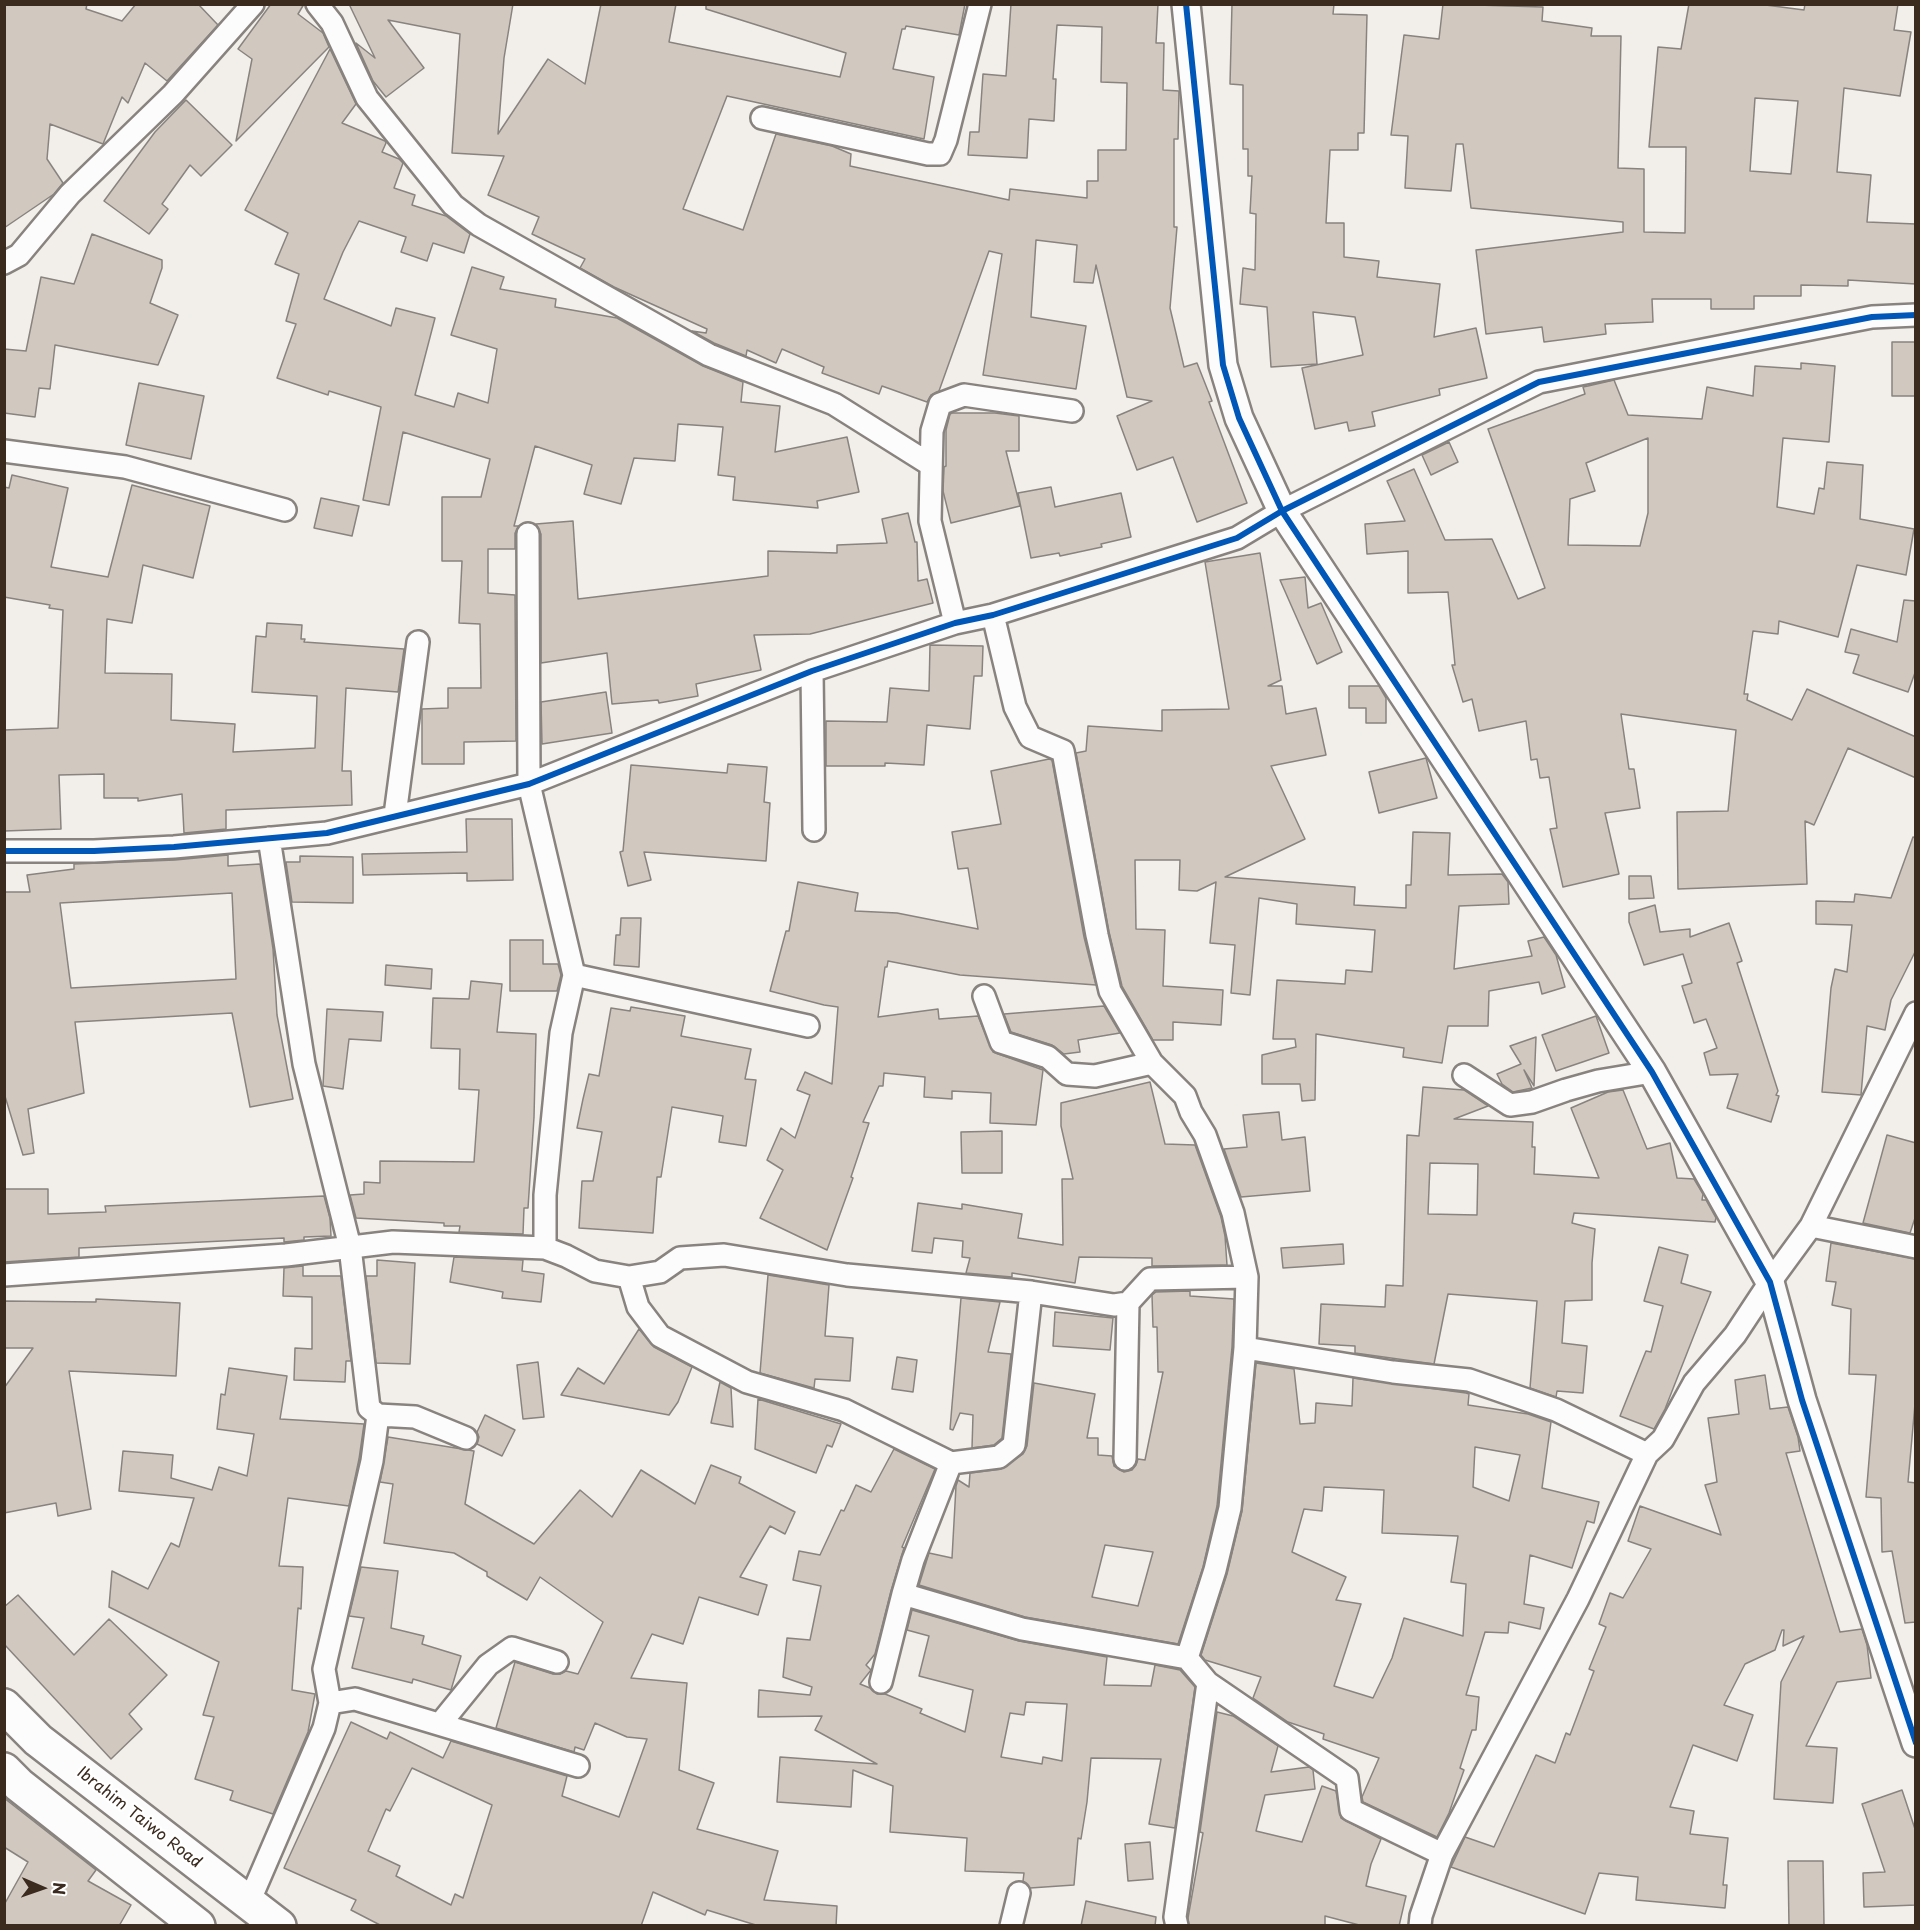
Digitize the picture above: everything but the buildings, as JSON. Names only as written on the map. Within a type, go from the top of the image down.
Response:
[{"type":"main road","name":"Ibrahim Taiwo Road","points":[[4,1706],[38,1740],[279,1926]]},
{"type":"main road","points":[[4,1770],[19,1785],[198,1926]]},
{"type":"street","points":[[4,263],[19,255],[70,194],[173,94],[253,4]]},
{"type":"street","points":[[317,4],[332,23],[367,98],[453,205],[479,225],[709,355],[834,404],[931,465]]},
{"type":"street","points":[[762,118],[928,154],[940,154],[946,140],[980,4]]},
{"type":"street","points":[[1186,4],[1223,365],[1239,418],[1282,511],[1652,1072],[1770,1282],[1802,1400],[1916,1743]]},
{"type":"street","points":[[4,851],[94,851],[327,833],[530,784],[812,671],[955,624],[993,615],[1238,538],[1282,511],[1539,382],[1872,317],[1916,315]]},
{"type":"street","points":[[955,624],[930,520],[932,431],[940,404],[964,395],[1072,411]]},
{"type":"street","points":[[4,451],[125,467],[285,510]]},
{"type":"street","points":[[528,534],[530,784],[574,975],[561,1033],[545,1195],[545,1248]]},
{"type":"street","points":[[993,615],[1015,707],[1030,737],[1063,751],[1096,935],[1110,991],[1152,1063],[1185,1096],[1209,1145],[1233,1213],[1247,1277],[1245,1348],[1230,1508],[1215,1570],[1187,1658]]},
{"type":"street","points":[[395,815],[418,642]]},
{"type":"street","points":[[812,671],[814,830]]},
{"type":"street","points":[[269,838],[304,1064],[350,1247],[369,1408],[378,1415],[415,1417],[466,1438]]},
{"type":"street","points":[[574,975],[808,1026]]},
{"type":"street","points":[[984,996],[1001,1042],[1048,1057],[1067,1074],[1095,1076],[1152,1063]]},
{"type":"street","points":[[1420,1926],[1421,1916],[1442,1854],[1578,1599],[1647,1454],[1663,1439],[1694,1383],[1736,1335],[1770,1282],[1811,1226],[1916,1013]]},
{"type":"street","points":[[1464,1075],[1510,1105],[1532,1102],[1598,1081],[1652,1072]]},
{"type":"street","points":[[1811,1226],[1916,1247]]},
{"type":"street","points":[[4,1275],[286,1255],[393,1242],[545,1248],[595,1271],[629,1277],[660,1272],[681,1258],[724,1255],[848,1275],[1031,1292],[1114,1305],[1128,1303]]},
{"type":"street","points":[[629,1277],[638,1307],[660,1336],[747,1382],[844,1410],[951,1463],[999,1457],[1014,1445],[1031,1292]]},
{"type":"street","points":[[1125,1459],[1128,1303],[1149,1279],[1247,1277]]},
{"type":"street","points":[[1245,1348],[1393,1372],[1469,1380],[1556,1410],[1647,1454]]},
{"type":"street","points":[[249,1902],[324,1728],[330,1702],[324,1669],[372,1461],[378,1415]]},
{"type":"street","points":[[881,1682],[903,1594],[951,1463]]},
{"type":"street","points":[[903,1594],[1023,1629],[1187,1658],[1208,1683],[1347,1778],[1351,1810],[1442,1854]]},
{"type":"street","points":[[440,1724],[488,1665],[512,1648],[557,1662]]},
{"type":"street","points":[[1176,1926],[1208,1683]]},
{"type":"street","points":[[330,1702],[355,1699],[578,1766]]},
{"type":"street","points":[[1011,1926],[1019,1893]]},
{"type":"cycle path","points":[[1186,4],[1223,365],[1239,418],[1282,511],[1652,1072],[1770,1282],[1802,1400],[1916,1743]]},
{"type":"cycle path","points":[[4,851],[94,851],[174,847],[327,833],[529,784],[812,671],[955,623],[993,615],[1237,538],[1282,511],[1539,382],[1872,317],[1916,315]]}]
